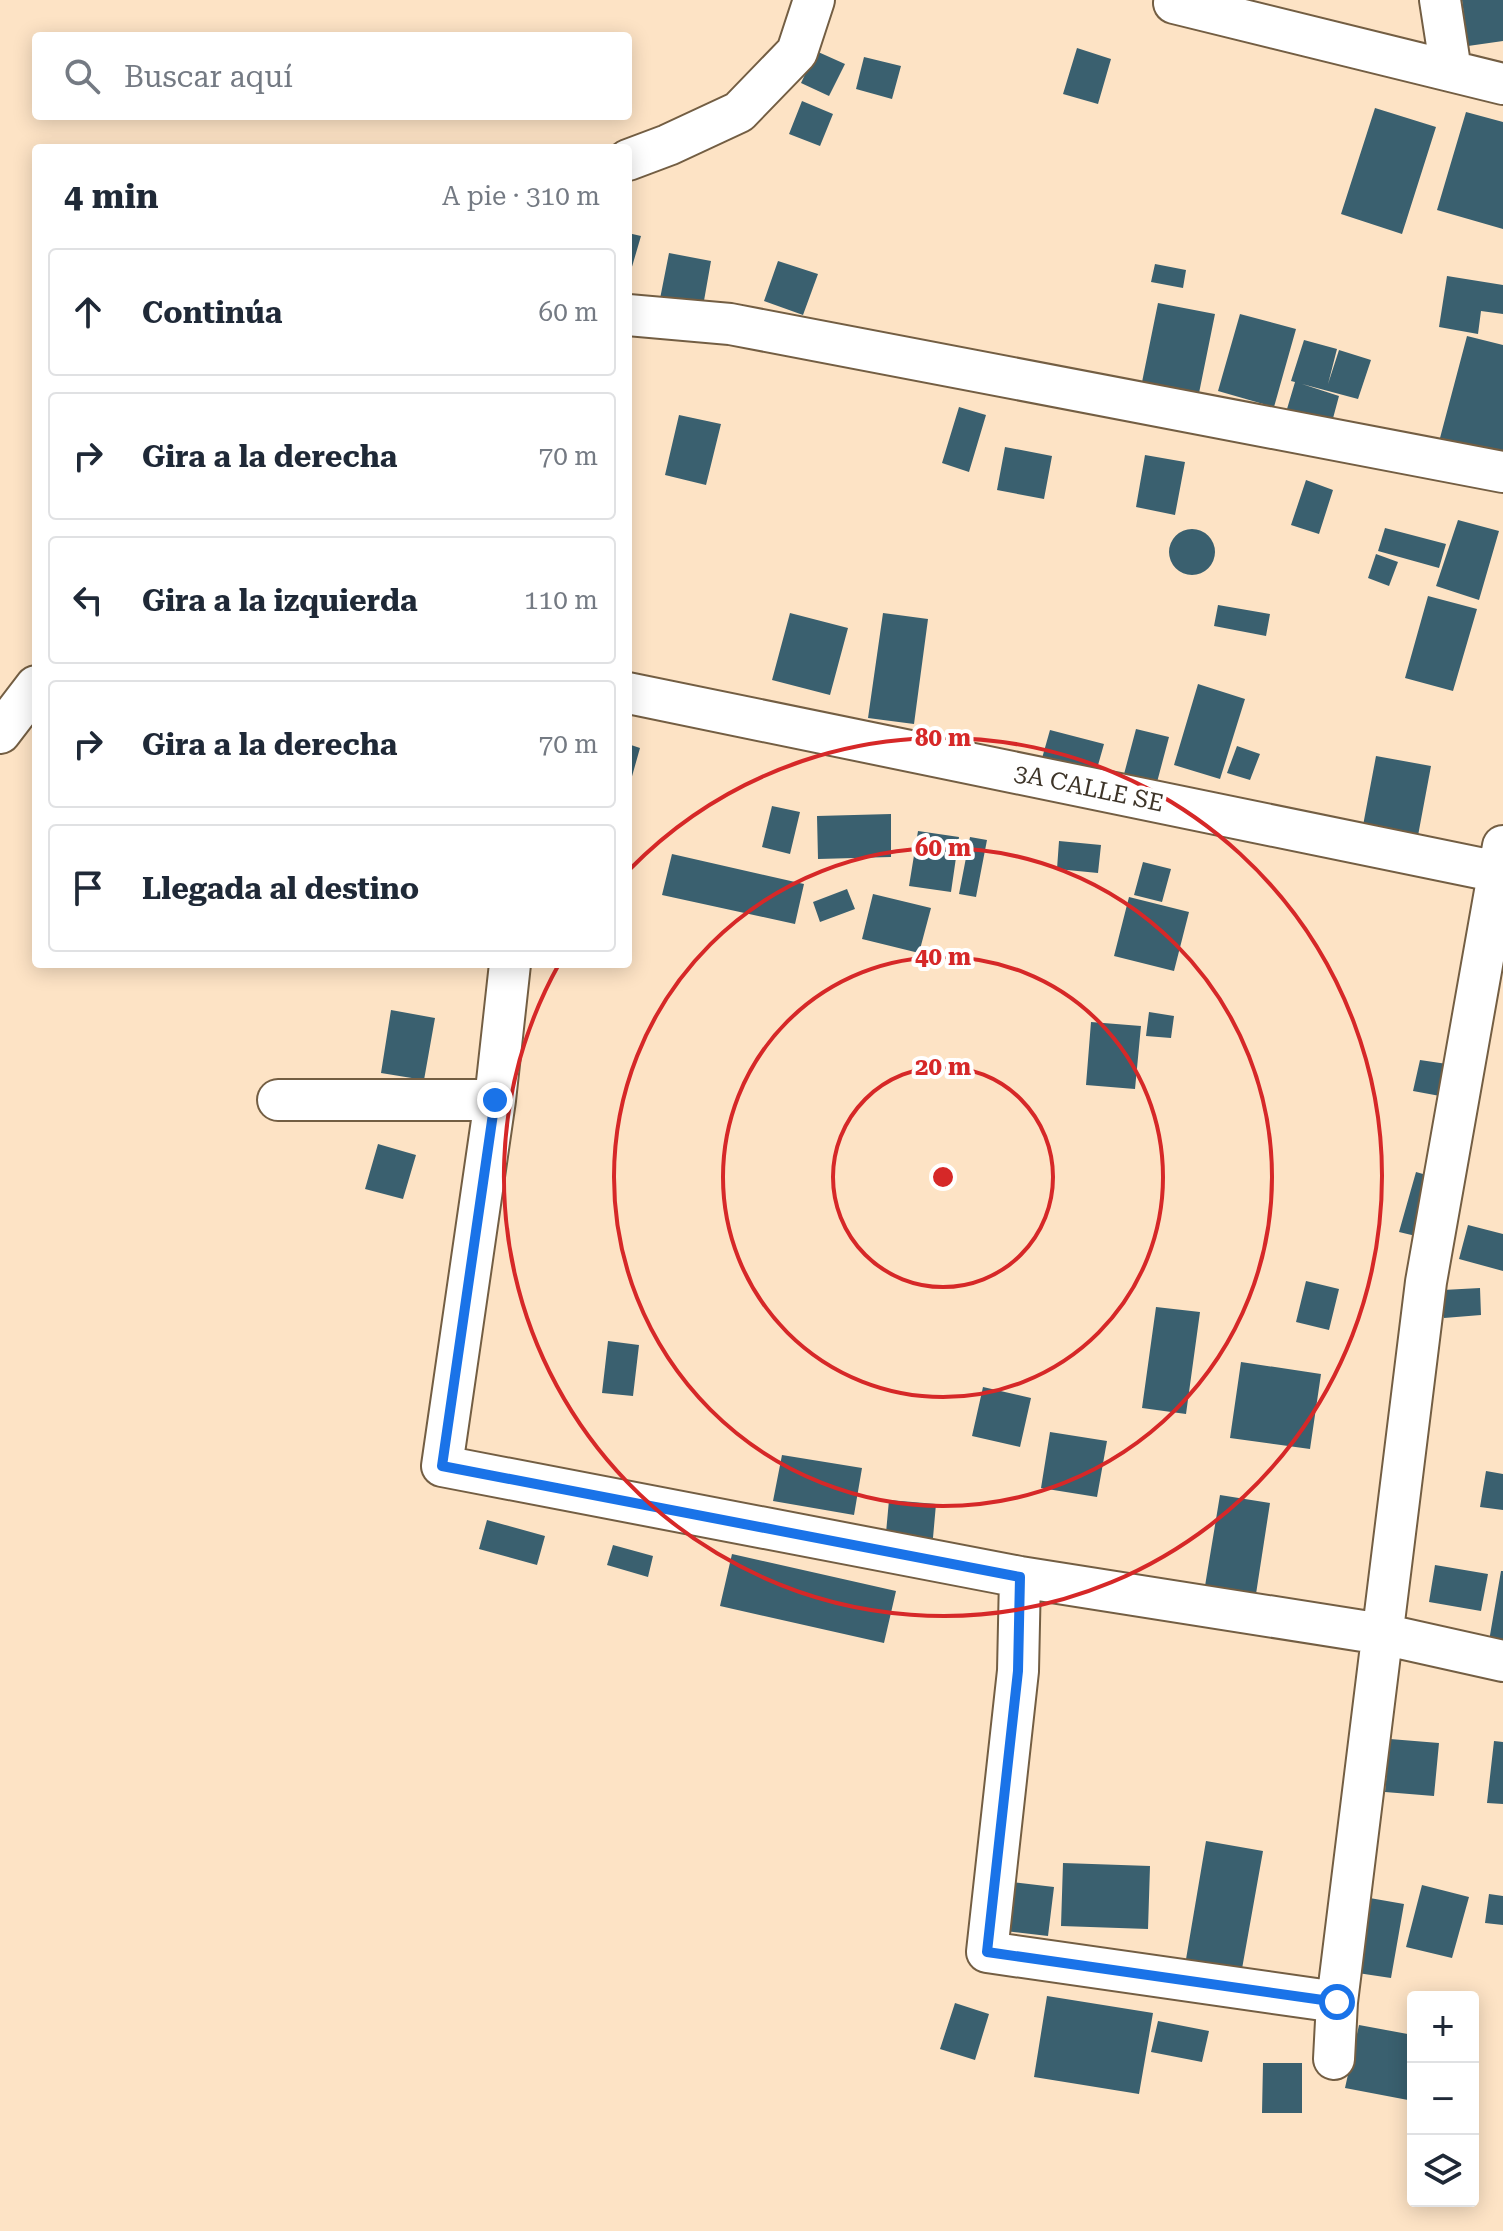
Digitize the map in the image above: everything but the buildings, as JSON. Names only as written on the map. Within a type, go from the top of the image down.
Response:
[{"type":"street","points":[[632,158],[739,112],[797,52],[814,0]]},
{"type":"street","points":[[1440,0],[1451,71]]},
{"type":"street","points":[[1174,3],[1503,84]]},
{"type":"street","points":[[632,315],[730,324],[1503,472]]},
{"type":"street","points":[[0,733],[32,691]]},
{"type":"street","name":"3A CALLE SE","points":[[632,694],[1501,863]]},
{"type":"street","points":[[1334,2059],[1337,2002],[1426,1282],[1501,863]]},
{"type":"street","points":[[510,968],[495,1100],[442,1466],[1020,1577],[1382,1634],[1503,1661]]},
{"type":"street","points":[[278,1100],[495,1100]]},
{"type":"street","points":[[1020,1577],[1018,1671],[987,1952],[1337,2002]]},
{"type":"route","points":[[495,1100],[442,1466],[1020,1577],[1018,1671],[987,1952],[1337,2002]]}]
